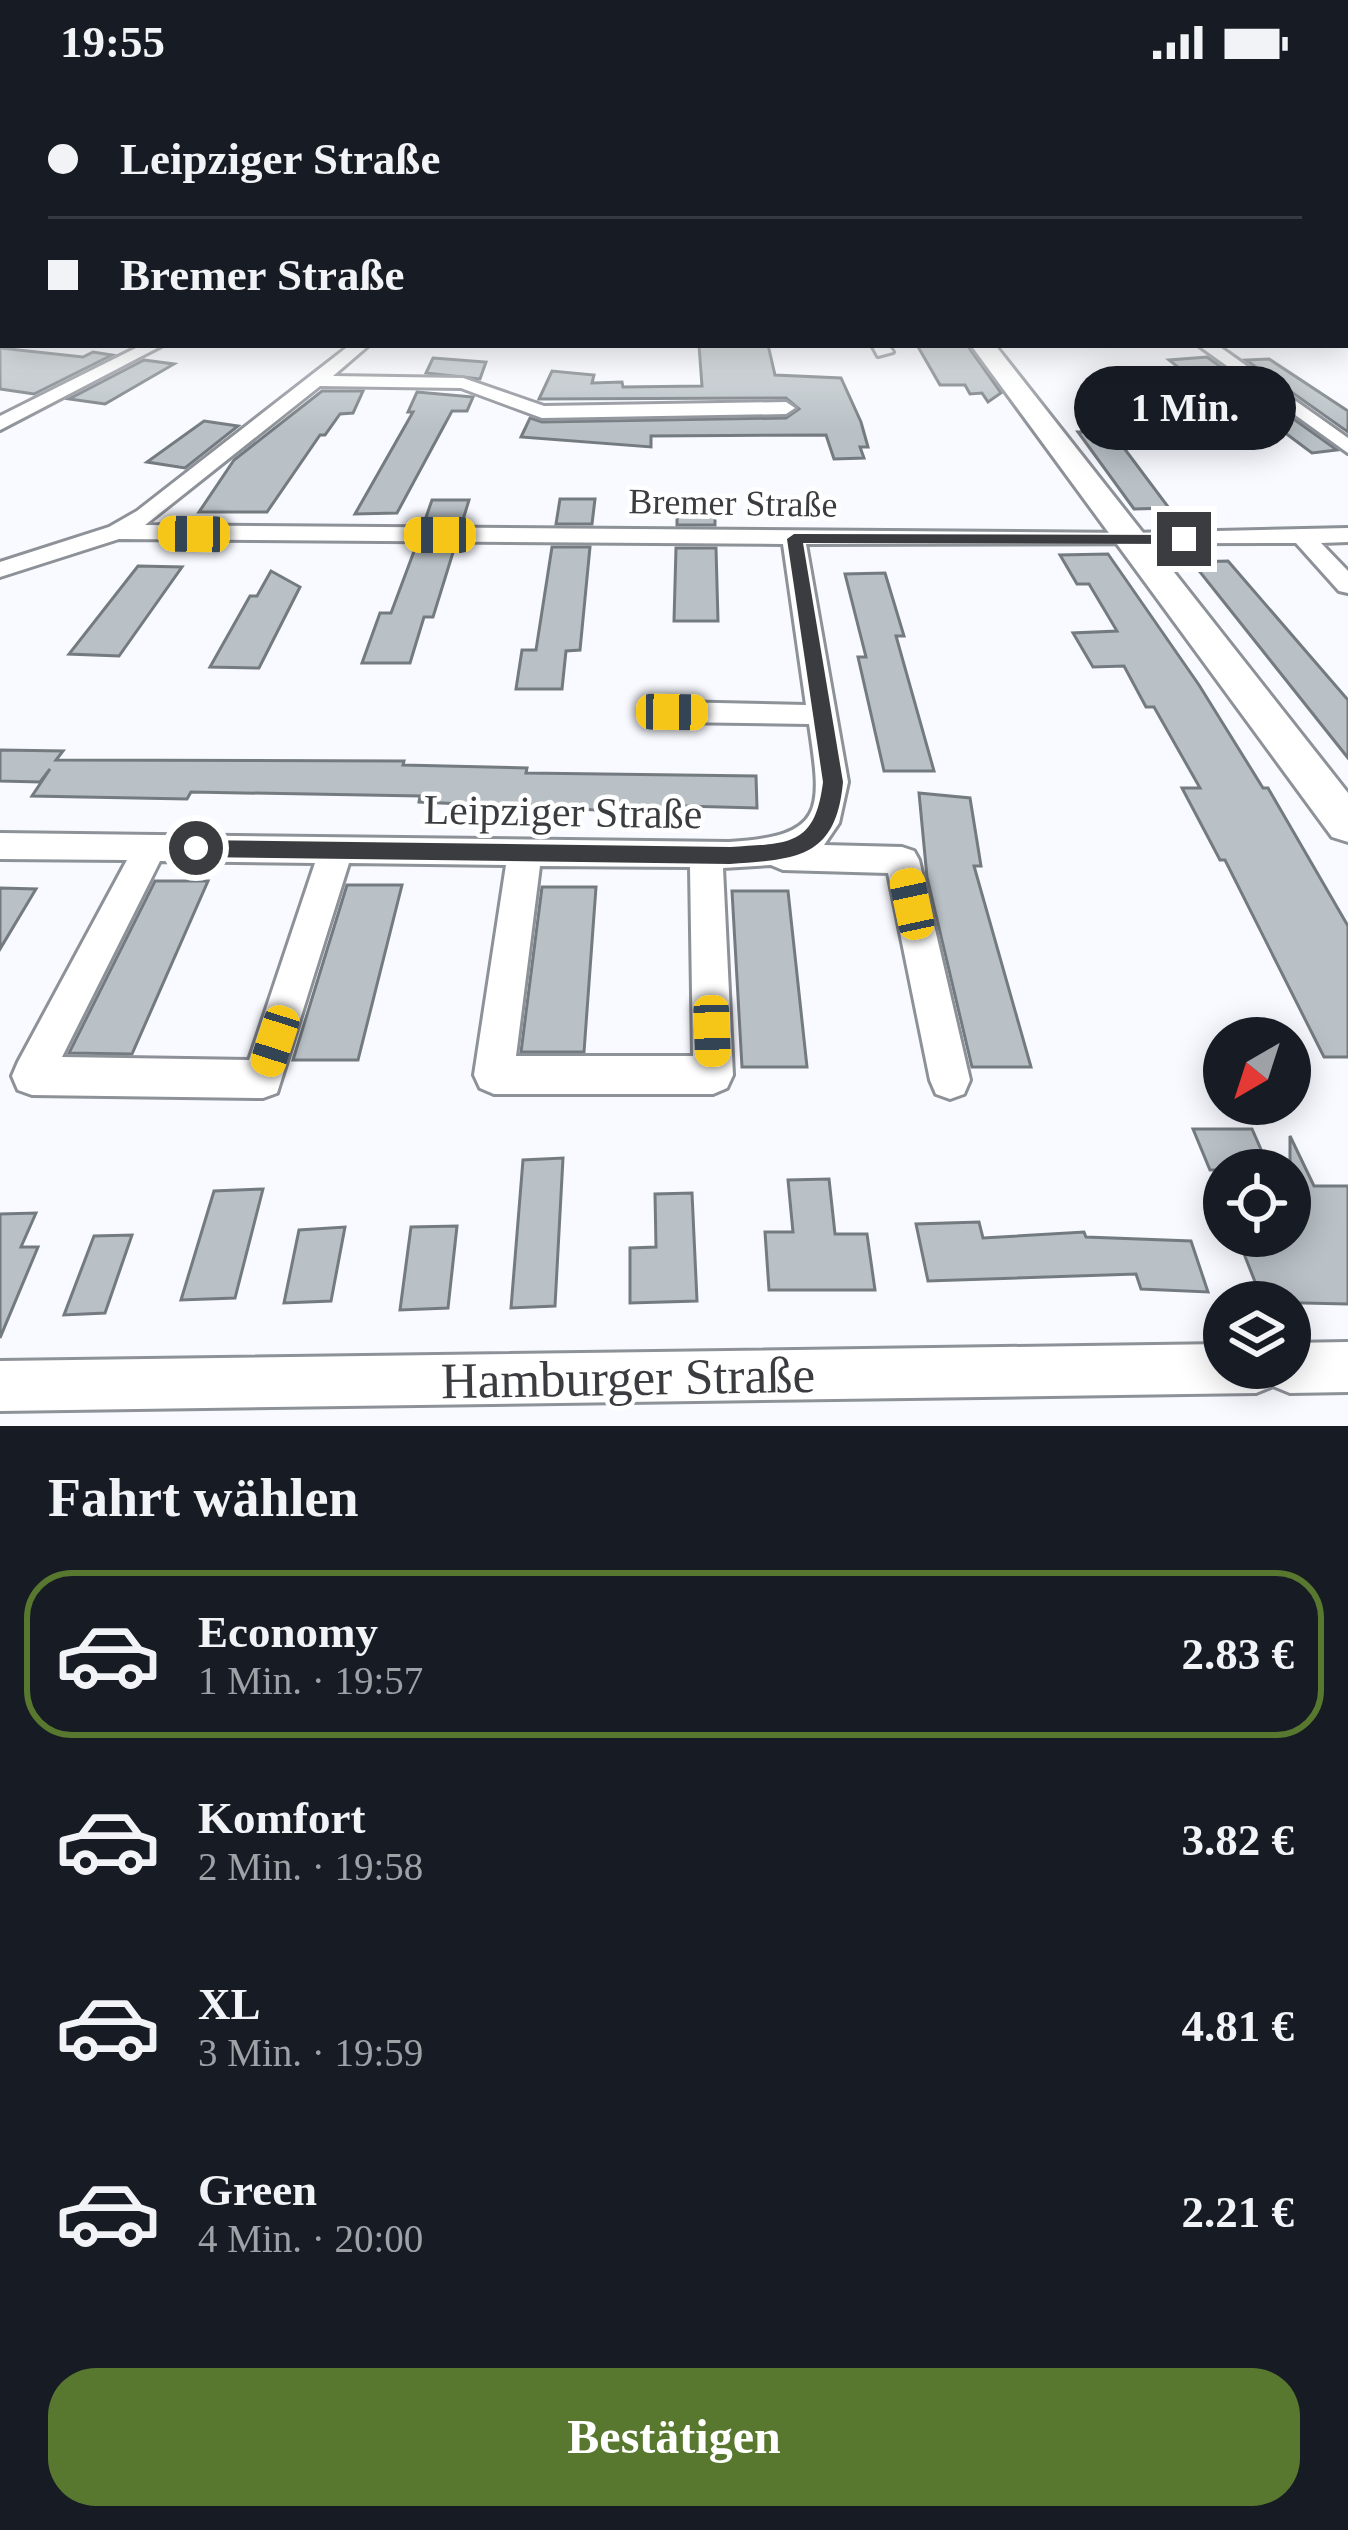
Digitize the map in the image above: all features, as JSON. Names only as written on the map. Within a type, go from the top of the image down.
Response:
[{"type":"street","points":[[0,424],[148,348]]},
{"type":"street","points":[[0,570],[117,532],[146,516],[357,348]]},
{"type":"street","points":[[985,348],[1348,825]]},
{"type":"street","points":[[1210,348],[1348,447]]},
{"type":"street","points":[[317,381],[464,383],[542,412],[786,408]]},
{"type":"street","name":"Bremer Straße","points":[[117,532],[794,539],[1348,536]]},
{"type":"street","points":[[1304,538],[1348,586]]},
{"type":"street","name":"Leipziger Straße","points":[[0,846],[783,852],[813,840],[830,814],[833,782],[794,539]]},
{"type":"street","points":[[672,712],[822,716]]},
{"type":"street","points":[[150,848],[32,1076],[263,1079],[337,850]]},
{"type":"street","points":[[525,852],[494,1075],[713,1076],[718,855],[902,860],[950,1080]]},
{"type":"street","points":[[1311,1367],[1348,1367]]},
{"type":"street","name":"Hamburger Straße","points":[[0,1386],[1203,1369]]},
{"type":"building","points":[[0,348],[83,357],[93,352],[112,355],[34,394],[0,389]]},
{"type":"building","points":[[699,348],[769,348],[775,375],[841,378],[861,422],[868,447],[860,447],[864,458],[834,459],[826,435],[651,436],[651,447],[521,437],[530,418],[542,422],[786,418],[799,409],[786,398],[539,399],[552,371],[594,375],[592,383],[622,382],[623,387],[702,386]]},
{"type":"building","points":[[919,348],[969,348],[1001,393],[988,402],[982,393],[970,394],[965,385],[940,385]]},
{"type":"building","points":[[1207,357],[1337,450],[1312,453],[1264,417],[1244,419],[1169,360]]},
{"type":"building","points":[[433,358],[486,362],[480,379],[426,373]]},
{"type":"building","points":[[1269,359],[1348,411],[1348,432],[1246,360]]},
{"type":"building","points":[[144,360],[174,364],[105,404],[69,399]]},
{"type":"building","points":[[322,391],[363,391],[353,413],[340,414],[325,435],[320,435],[267,512],[199,512],[234,460]]},
{"type":"building","points":[[417,392],[473,397],[467,411],[452,411],[397,513],[355,514],[413,412],[408,412]]},
{"type":"building","points":[[204,421],[238,426],[185,468],[147,462]]},
{"type":"building","points":[[1078,432],[1112,432],[1169,508],[1134,509]]},
{"type":"building","points":[[560,499],[595,499],[592,524],[556,524]]},
{"type":"building","points":[[432,500],[469,500],[462,523],[424,523]]},
{"type":"building","points":[[677,501],[715,504],[715,525],[677,525]]},
{"type":"building","points":[[416,546],[455,546],[433,617],[424,617],[410,663],[362,663],[380,613],[391,613]]},
{"type":"building","points":[[552,547],[590,547],[580,650],[566,651],[562,689],[516,689],[522,650],[536,650]]},
{"type":"building","points":[[676,548],[716,548],[718,621],[674,621]]},
{"type":"building","points":[[1108,554],[1263,788],[1268,788],[1348,926],[1348,1057],[1324,1057],[1311,1031],[1311,1017],[1304,1017],[1225,860],[1220,860],[1182,788],[1200,788],[1154,707],[1146,707],[1124,666],[1093,667],[1073,633],[1117,631],[1089,584],[1077,584],[1060,555]]},
{"type":"building","points":[[1228,561],[1348,700],[1348,758],[1192,562]]},
{"type":"building","points":[[138,566],[182,567],[119,656],[69,654]]},
{"type":"building","points":[[271,571],[300,587],[259,668],[210,667],[250,596],[257,596]]},
{"type":"building","points":[[885,573],[904,636],[896,636],[934,771],[884,771],[858,657],[866,657],[845,574]]},
{"type":"building","points":[[0,750],[63,751],[56,760],[404,761],[403,765],[527,768],[526,773],[756,776],[757,808],[684,806],[684,814],[419,802],[420,796],[191,792],[187,799],[32,796],[50,769],[40,782],[0,781]]},
{"type":"building","points":[[919,793],[970,798],[981,866],[974,866],[1031,1067],[972,1067],[927,877]]},
{"type":"building","points":[[155,881],[208,881],[132,1054],[69,1053]]},
{"type":"building","points":[[347,885],[402,885],[358,1060],[293,1060]]},
{"type":"building","points":[[542,887],[596,887],[584,1052],[521,1052]]},
{"type":"building","points":[[0,888],[36,889],[0,949]]},
{"type":"building","points":[[732,891],[788,891],[807,1067],[742,1067]]},
{"type":"building","points":[[1193,1129],[1252,1129],[1261,1149],[1203,1149],[1203,1153]]},
{"type":"building","points":[[563,1158],[555,1306],[511,1308],[523,1160]]},
{"type":"building","points":[[829,1179],[835,1234],[867,1234],[875,1290],[769,1290],[765,1232],[793,1232],[788,1180]]},
{"type":"building","points":[[1311,1180],[1314,1186],[1348,1186],[1348,1304],[1311,1303],[1311,1281],[1255,1281],[1245,1257],[1311,1257]]},
{"type":"building","points":[[263,1189],[235,1298],[181,1300],[214,1191]]},
{"type":"building","points":[[692,1193],[697,1301],[630,1303],[630,1248],[656,1247],[655,1194]]},
{"type":"building","points":[[36,1213],[21,1247],[38,1247],[0,1338],[0,1214]]},
{"type":"building","points":[[979,1222],[983,1238],[1084,1232],[1086,1237],[1191,1241],[1204,1281],[1203,1292],[1141,1289],[1136,1274],[928,1281],[916,1224]]},
{"type":"building","points":[[457,1226],[448,1308],[400,1310],[411,1227]]},
{"type":"building","points":[[345,1227],[331,1301],[284,1303],[299,1230]]},
{"type":"building","points":[[132,1235],[105,1313],[64,1315],[94,1236]]},
{"type":"route","points":[[196,848],[783,852],[813,840],[830,814],[833,782],[794,539],[1184,539]]}]
